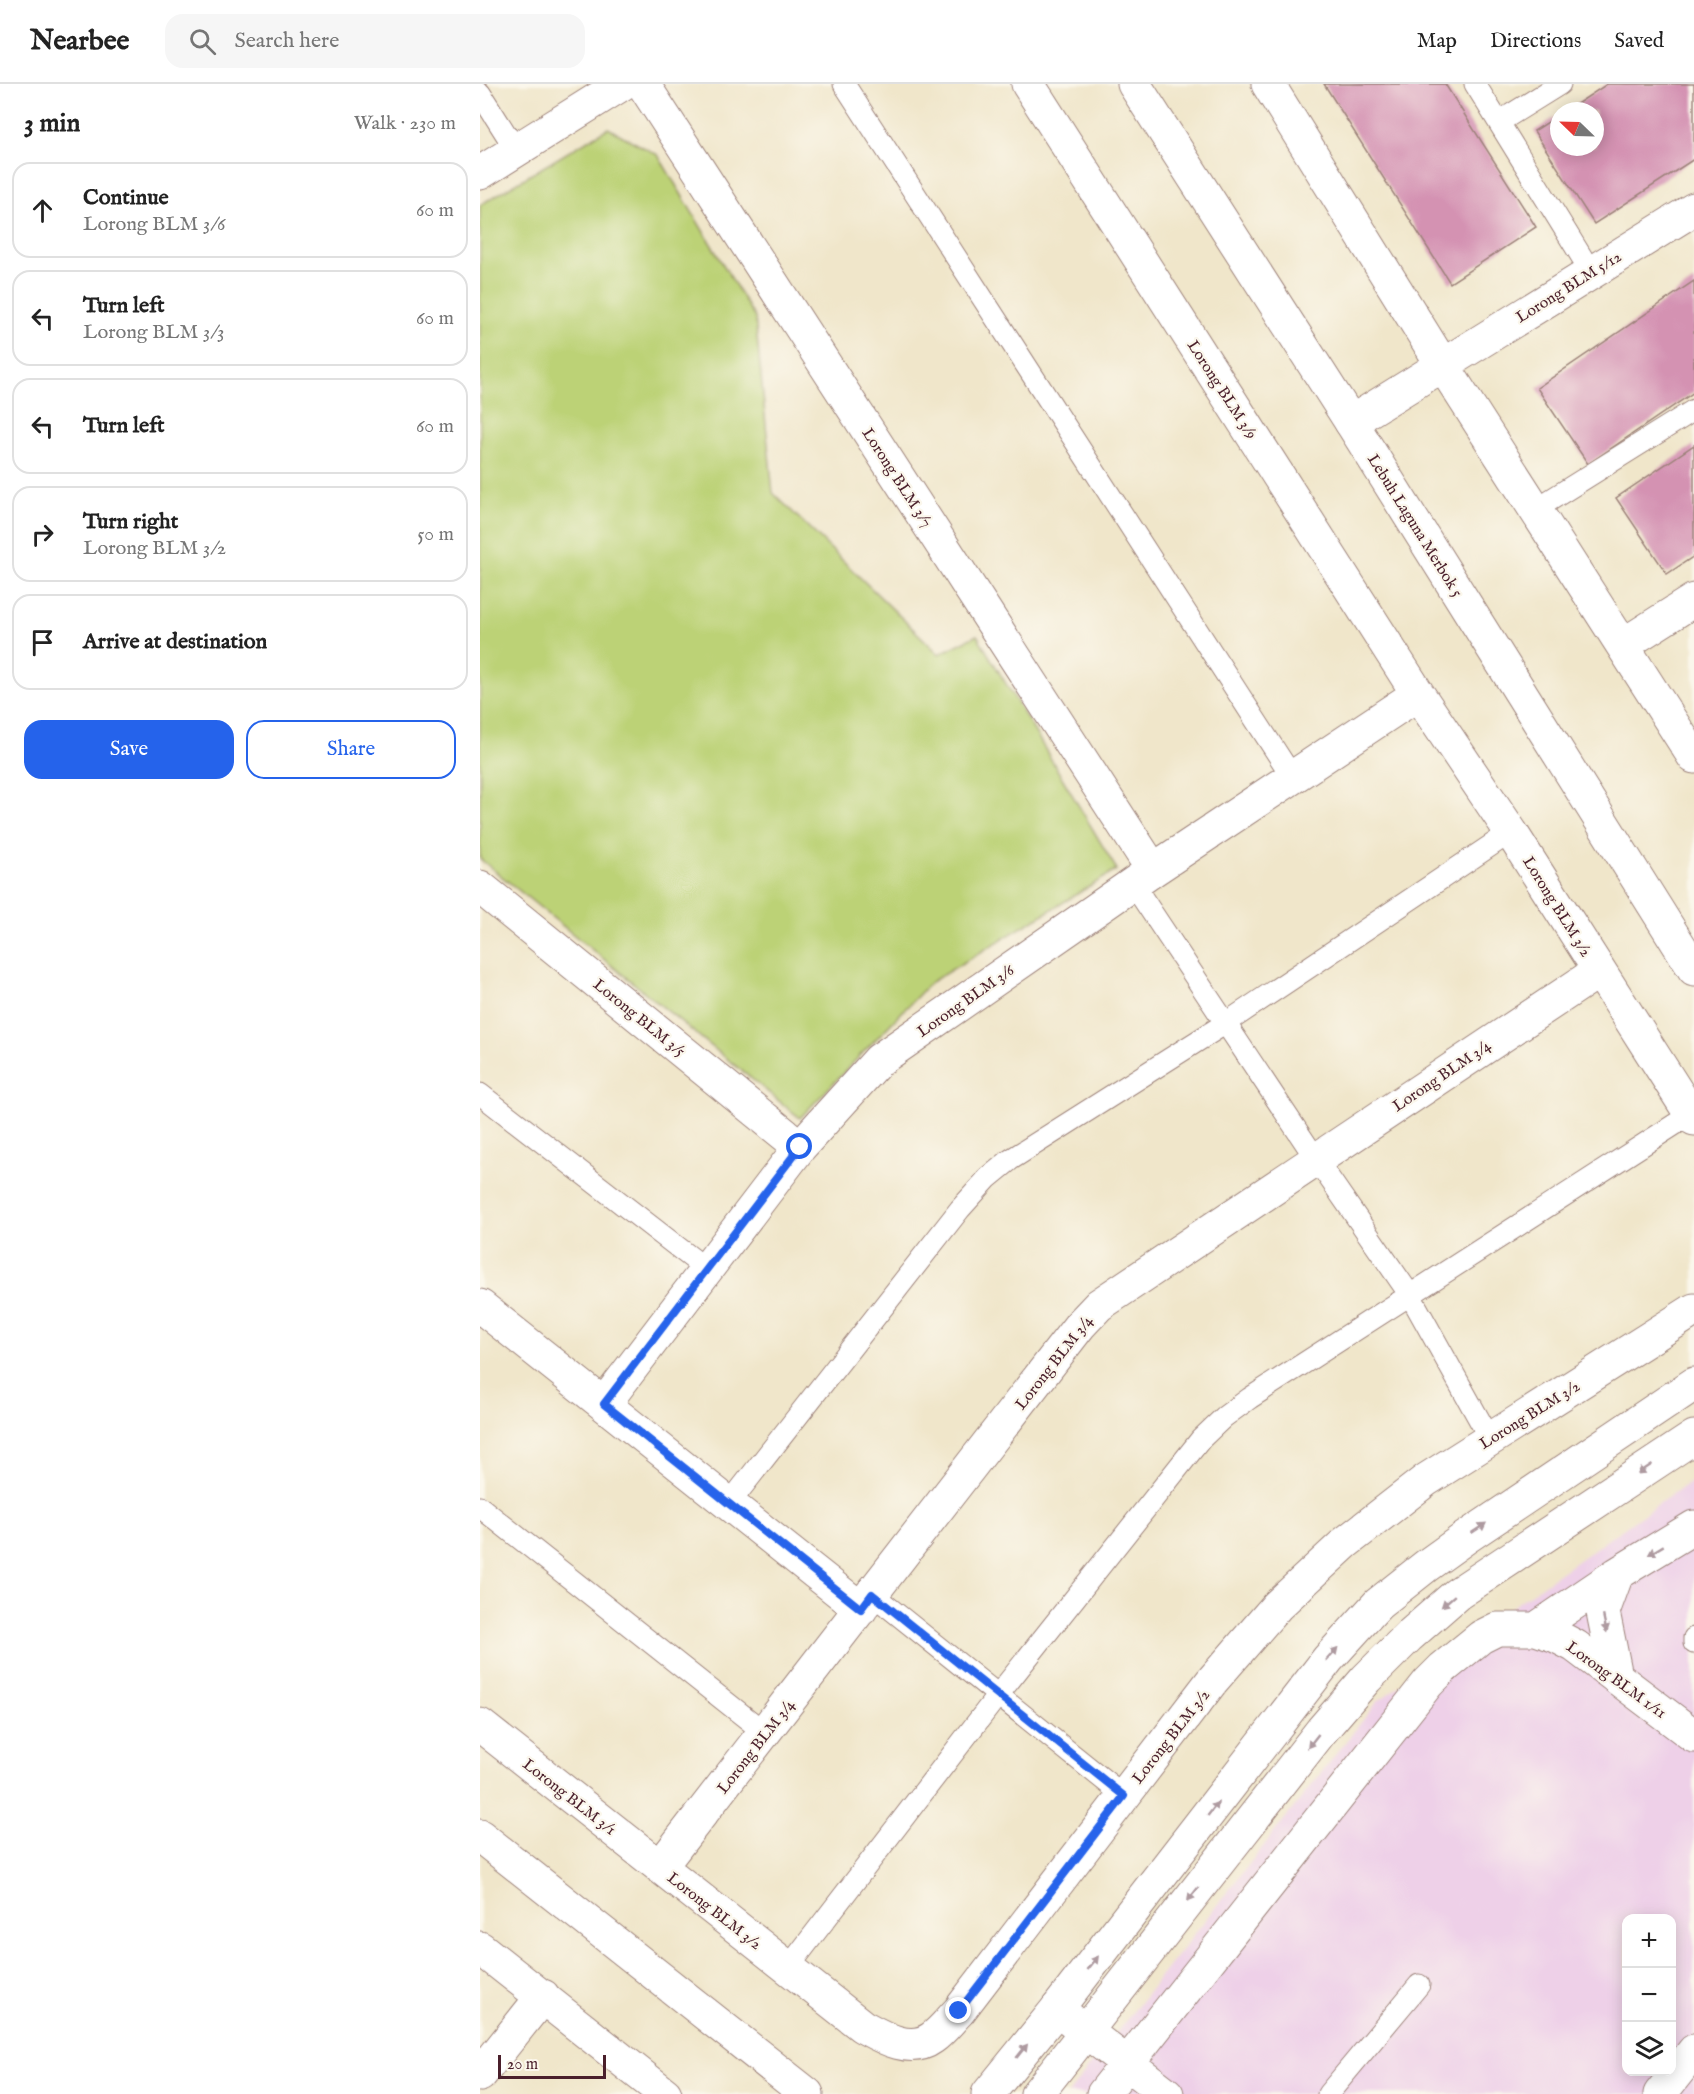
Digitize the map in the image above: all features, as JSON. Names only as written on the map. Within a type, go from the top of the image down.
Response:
[{"type":"street","points":[[480,173],[622,84]]},
{"type":"street","name":"Lorong BLM 3/7","points":[[643,84],[1143,877]]},
{"type":"street","name":"Lorong BLM 3/9","points":[[1028,84],[1418,694]]},
{"type":"street","name":"Lebuh Laguna Merbok 5","points":[[1134,84],[1351,422],[1694,969]]},
{"type":"street","points":[[1268,84],[1442,364],[1694,757]]},
{"type":"street","name":"Lorong BLM 5/12","points":[[1351,422],[1694,209]]},
{"type":"street","points":[[1623,645],[1694,600]]},
{"type":"street","name":"Lorong BLM 3/6","points":[[604,1404],[800,1147],[879,1060],[1143,877],[1418,694]]},
{"type":"street","name":"Lorong BLM 3/2","points":[[1418,694],[1511,832],[1692,1117]]},
{"type":"street","name":"Lorong BLM 3/5","points":[[480,887],[800,1147]]},
{"type":"street","name":"Lorong BLM 3/4","points":[[660,1867],[1080,1325],[1099,1305],[1599,970]]},
{"type":"street","points":[[480,1306],[728,1505],[866,1602]]},
{"type":"street","name":"Lorong BLM 3/2","points":[[660,1867],[862,2026],[901,2044],[919,2045],[932,2038],[959,2011],[1212,1681],[1276,1606],[1345,1543],[1426,1480],[1694,1310]]},
{"type":"street","points":[[988,2094],[1057,2009],[1328,1659],[1378,1604],[1465,1538],[1694,1384]]},
{"type":"street","points":[[1037,2094],[1322,1730],[1366,1679],[1409,1636],[1457,1594],[1694,1437]]},
{"type":"street","points":[[1103,2094],[1428,1683],[1443,1668],[1481,1637],[1497,1629],[1536,1629],[1617,1574],[1694,1527]]},
{"type":"street","points":[[1616,1676],[1603,1612],[1617,1574]]},
{"type":"street","name":"Lorong BLM 1/11","points":[[1536,1629],[1575,1646],[1694,1736]]},
{"type":"street","name":"Lorong BLM 3/1","points":[[480,1725],[660,1867]]},
{"type":"street","points":[[480,1836],[807,2094]]},
{"type":"street","points":[[480,1948],[665,2094]]},
{"type":"street","points":[[480,2075],[543,1996]]},
{"type":"street","points":[[1057,2009],[1167,2094]]},
{"type":"street","points":[[1660,2094],[1694,2051]]},
{"type":"lane","points":[[844,84],[1293,778]]},
{"type":"lane","points":[[1475,84],[1591,272]]},
{"type":"lane","points":[[1499,122],[1560,84]]},
{"type":"lane","points":[[480,93],[516,150]]},
{"type":"lane","points":[[1536,509],[1694,410]]},
{"type":"lane","points":[[728,1505],[960,1209],[988,1178],[1010,1160],[1226,1023],[1511,832]]},
{"type":"lane","points":[[1143,877],[1226,1023],[1410,1295],[1490,1439]]},
{"type":"lane","points":[[480,1094],[706,1269]]},
{"type":"lane","points":[[788,1968],[998,1695],[1202,1439],[1224,1417],[1410,1295],[1692,1117]]},
{"type":"lane","points":[[480,1507],[765,1733]]},
{"type":"lane","points":[[866,1602],[998,1695],[1124,1796]]},
{"type":"lane","points":[[1694,1638],[1694,1643]]},
{"type":"lane","points":[[1328,2094],[1419,1985]]},
{"type":"shaded area","points":[[1694,1479],[1694,2094],[1068,2094],[1378,1701]]},
{"type":"green space","points":[[608,128],[658,155],[755,318],[773,493],[939,654],[977,635],[1117,870],[931,982],[800,1118],[480,859],[480,205]]},
{"type":"building","points":[[1324,84],[1445,84],[1536,227],[1450,283]]},
{"type":"building","points":[[1607,84],[1694,84],[1694,159],[1594,224],[1550,156],[1604,156],[1604,102],[1580,102]]},
{"type":"building","points":[[1550,121],[1550,156],[1534,131]]},
{"type":"building","points":[[1694,281],[1694,392],[1588,464],[1537,388]]},
{"type":"building","points":[[1694,445],[1694,556],[1667,574],[1616,498]]},
{"type":"route","points":[[800,1147],[604,1404],[861,1609],[872,1594],[1124,1796],[959,2011]]}]
